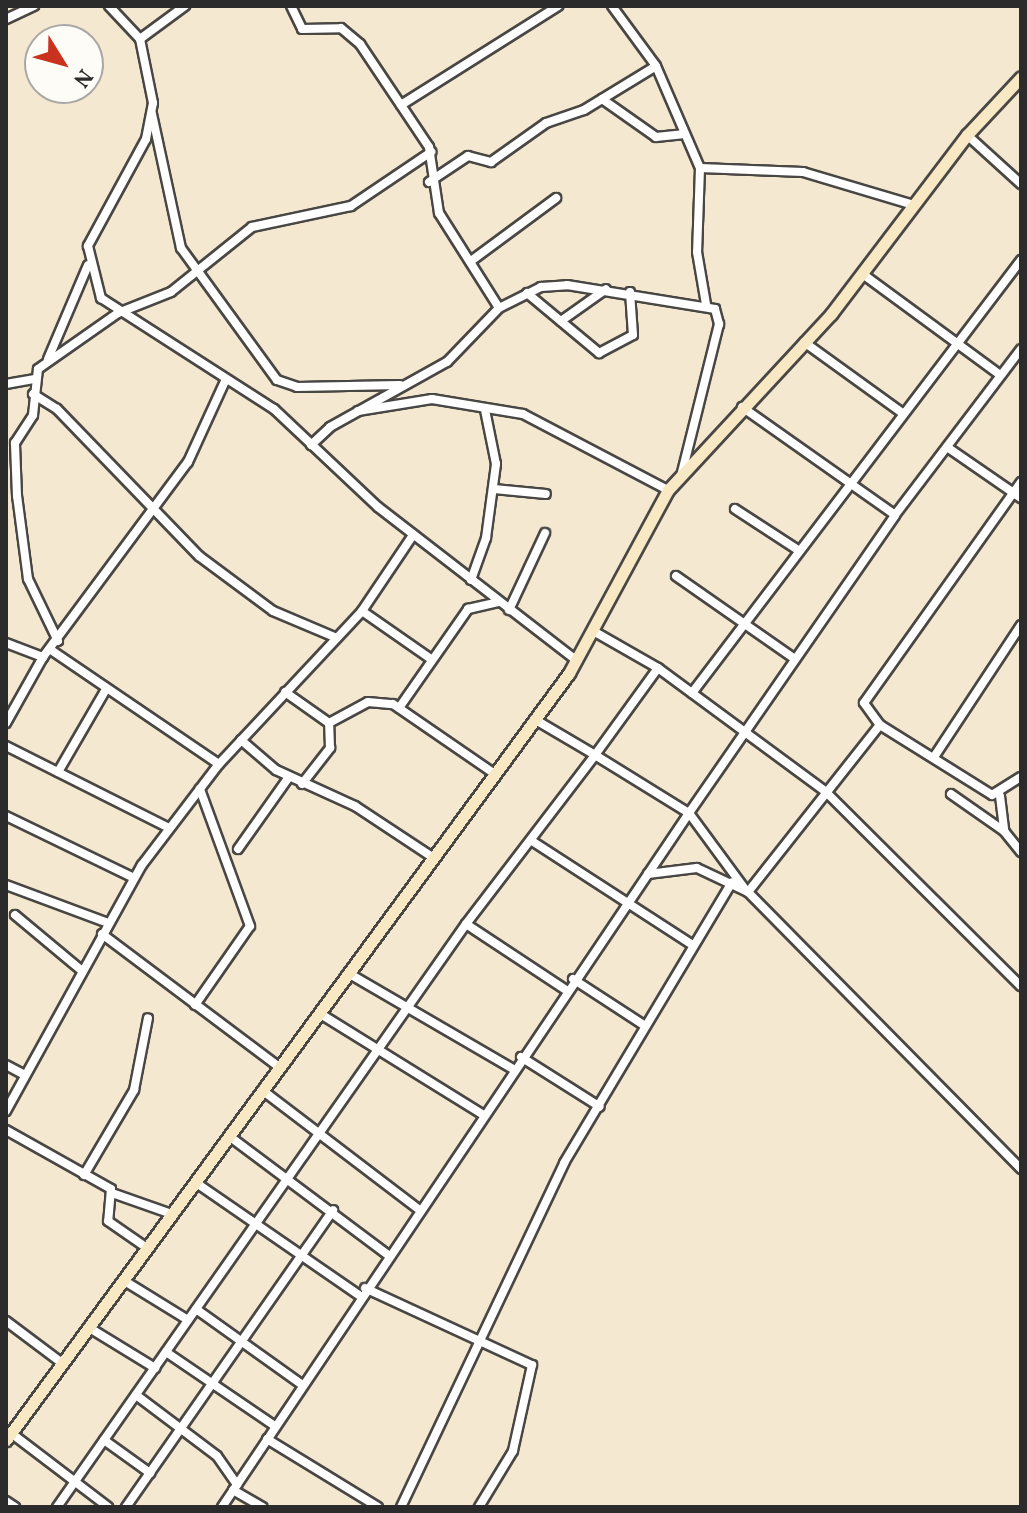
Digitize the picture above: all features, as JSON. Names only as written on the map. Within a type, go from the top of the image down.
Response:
[{"type":"street","points":[[6,19],[34,6]]},
{"type":"street","points":[[109,6],[140,39],[178,239],[194,271],[281,383],[400,385]]},
{"type":"street","points":[[140,39],[185,6]]},
{"type":"street","points":[[291,6],[302,29],[349,33],[401,105],[431,152],[429,182],[439,213],[499,308]]},
{"type":"street","points":[[401,105],[558,6]]},
{"type":"street","points":[[612,6],[656,66],[700,168],[697,252],[706,304]]},
{"type":"street","points":[[429,182],[468,156],[491,162],[546,123],[602,99],[656,66]]},
{"type":"street","points":[[108,1507],[9,1436],[577,661],[668,490],[740,406],[804,342],[864,275],[967,135],[1021,77]]},
{"type":"street","points":[[602,99],[656,137],[685,134]]},
{"type":"street","points":[[58,641],[28,579],[19,519],[14,447],[33,415],[34,379],[46,362],[88,265],[92,235],[146,139],[152,113]]},
{"type":"street","points":[[967,135],[1019,180]]},
{"type":"street","points":[[46,362],[118,313],[159,299],[252,227],[351,206],[431,152]]},
{"type":"street","points":[[700,168],[803,172],[916,203]]},
{"type":"street","points":[[471,261],[556,198]]},
{"type":"street","points":[[692,693],[953,340],[1021,260]]},
{"type":"street","points":[[88,265],[101,298],[118,313],[274,409],[413,535],[577,661]]},
{"type":"street","points":[[864,275],[1000,375]]},
{"type":"street","points":[[311,445],[400,385],[447,362],[499,308],[527,293],[549,285],[607,289],[706,304],[720,317],[682,472]]},
{"type":"street","points":[[561,321],[607,289]]},
{"type":"street","points":[[527,293],[593,352],[627,341],[633,334],[630,292]]},
{"type":"street","points":[[804,342],[901,412]]},
{"type":"street","points":[[222,1507],[417,1208],[573,979],[895,515],[1021,349]]},
{"type":"street","points":[[6,384],[34,379]]},
{"type":"street","points":[[6,723],[43,657],[58,641],[188,462],[226,379]]},
{"type":"street","points":[[33,394],[57,409],[151,514],[258,601],[337,638]]},
{"type":"street","points":[[358,411],[432,399],[536,419],[668,490]]},
{"type":"street","points":[[740,406],[895,515]]},
{"type":"street","points":[[471,580],[494,489],[485,410]]},
{"type":"street","points":[[947,447],[1017,495]]},
{"type":"street","points":[[1000,796],[880,725],[866,710],[866,697],[1017,495],[1021,482]]},
{"type":"street","points":[[494,489],[546,494]]},
{"type":"street","points":[[735,509],[798,550]]},
{"type":"street","points":[[509,610],[545,533]]},
{"type":"street","points":[[6,1111],[108,923],[134,878],[169,828],[219,764],[362,611],[413,535]]},
{"type":"street","points":[[676,576],[745,620],[795,659]]},
{"type":"street","points":[[399,708],[470,607],[499,602]]},
{"type":"street","points":[[362,611],[431,659]]},
{"type":"street","points":[[934,757],[1021,625]]},
{"type":"street","points":[[595,632],[658,668],[826,792],[1021,986]]},
{"type":"street","points":[[6,643],[43,657]]},
{"type":"street","points":[[51,650],[105,691],[219,764]]},
{"type":"street","points":[[57,1507],[404,1006],[532,841],[658,668]]},
{"type":"street","points":[[58,772],[105,691]]},
{"type":"street","points":[[285,692],[329,723]]},
{"type":"street","points":[[329,723],[378,699],[399,708],[495,774]]},
{"type":"street","points":[[534,719],[689,813],[747,891],[1021,1169]]},
{"type":"street","points":[[302,784],[330,748],[329,723]]},
{"type":"street","points":[[747,891],[880,725]]},
{"type":"street","points":[[241,740],[289,777],[355,806],[434,858]]},
{"type":"street","points":[[6,746],[169,828]]},
{"type":"street","points":[[238,849],[289,777]]},
{"type":"street","points":[[1000,796],[1020,779]]},
{"type":"street","points":[[195,1005],[250,926],[200,789]]},
{"type":"street","points":[[951,794],[1004,831],[1021,852]]},
{"type":"street","points":[[1000,796],[1004,831]]},
{"type":"street","points":[[6,816],[134,878]]},
{"type":"street","points":[[532,841],[630,900],[693,945]]},
{"type":"street","points":[[648,874],[697,868],[747,891]]},
{"type":"street","points":[[401,1507],[476,1338],[645,1026],[732,882]]},
{"type":"street","points":[[6,885],[108,923]]},
{"type":"street","points":[[15,915],[81,970]]},
{"type":"street","points":[[466,924],[566,990]]},
{"type":"street","points":[[102,934],[279,1067]]},
{"type":"street","points":[[348,973],[513,1069]]},
{"type":"street","points":[[573,979],[645,1026]]},
{"type":"street","points":[[319,1013],[482,1114]]},
{"type":"street","points":[[84,1175],[134,1090],[148,1018]]},
{"type":"street","points":[[521,1057],[600,1107]]},
{"type":"street","points":[[6,1065],[25,1075]]},
{"type":"street","points":[[262,1090],[417,1208]]},
{"type":"street","points":[[6,1130],[112,1193],[172,1214]]},
{"type":"street","points":[[229,1136],[288,1176],[387,1254]]},
{"type":"street","points":[[195,1182],[363,1292],[476,1338],[532,1365],[513,1451],[479,1507]]},
{"type":"street","points":[[112,1193],[108,1221],[147,1248]]},
{"type":"street","points":[[126,1507],[333,1210]]},
{"type":"street","points":[[123,1280],[188,1320]]},
{"type":"street","points":[[196,1309],[301,1384]]},
{"type":"street","points":[[6,1321],[62,1363]]},
{"type":"street","points":[[88,1327],[155,1368]]},
{"type":"street","points":[[166,1352],[211,1386],[275,1426]]},
{"type":"street","points":[[136,1395],[217,1456],[235,1487],[262,1507]]},
{"type":"street","points":[[267,1439],[378,1507]]},
{"type":"street","points":[[104,1440],[150,1473]]},
{"type":"street","points":[[6,1501],[15,1507]]}]
